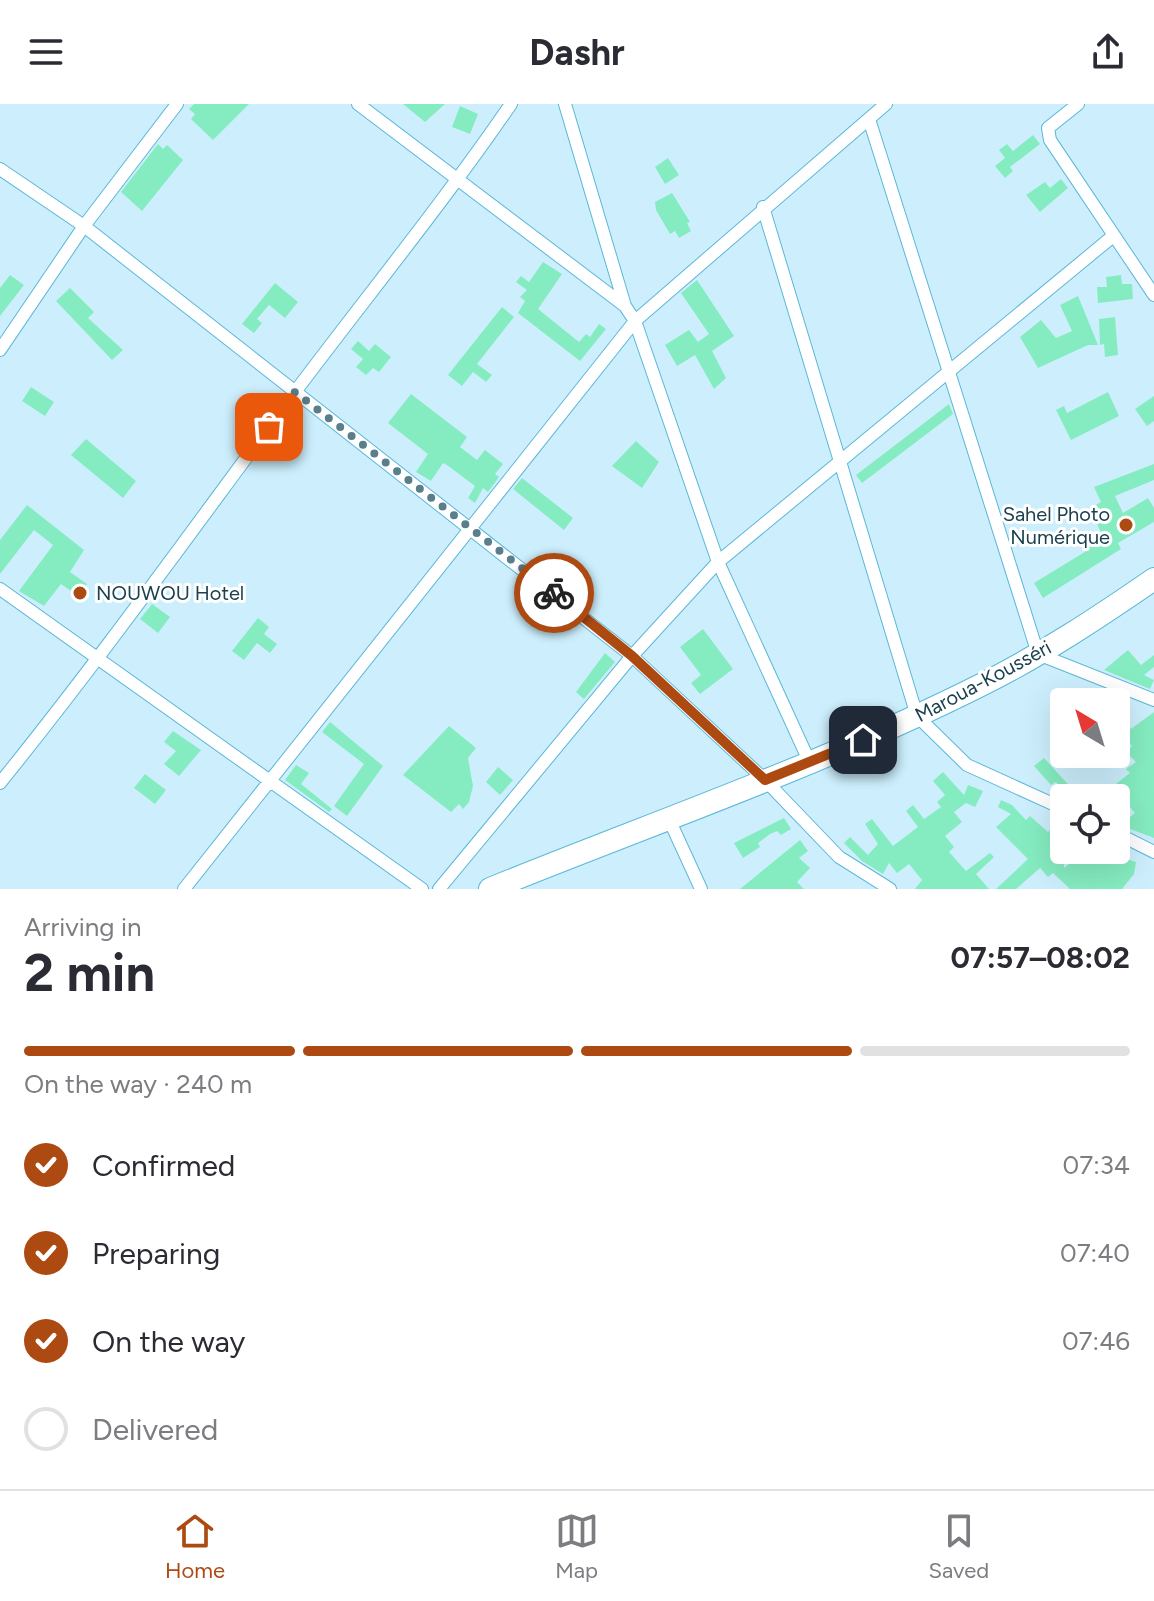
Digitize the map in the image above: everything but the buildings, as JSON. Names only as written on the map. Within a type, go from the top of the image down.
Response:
[{"type":"highway","name":"Maroua-Kousséri","points":[[490,889],[810,763],[917,716],[1038,654],[1154,579]]},
{"type":"street","points":[[0,350],[84,226],[177,104]]},
{"type":"street","points":[[358,104],[457,182],[625,306]]},
{"type":"street","points":[[0,783],[98,662],[295,392],[457,182],[511,104]]},
{"type":"street","points":[[565,104],[625,306],[635,321],[718,562],[810,763]]},
{"type":"street","points":[[184,889],[635,321],[763,207],[886,104]]},
{"type":"street","points":[[1078,104],[1052,124],[1048,133],[1112,237],[1154,295]]},
{"type":"street","points":[[869,119],[1038,654],[1154,700]]},
{"type":"street","points":[[0,169],[84,226],[473,528],[632,656],[765,780],[839,857],[890,889]]},
{"type":"street","points":[[763,207],[917,716],[967,765],[1050,803]]},
{"type":"street","points":[[439,889],[632,656],[718,562],[1112,237]]},
{"type":"street","points":[[0,589],[98,662],[422,889]]},
{"type":"street","points":[[668,817],[701,889]]},
{"type":"street","points":[[1130,840],[1154,852]]},
{"type":"way so far","points":[[269,427],[295,392],[554,593]]},
{"type":"place","name":"Sahel Photo Numérique","points":[[1126,525]]},
{"type":"place","name":"NOUWOU Hotel","points":[[80,593]]},
{"type":"route","points":[[554,593],[632,656],[765,780],[863,740]]}]
